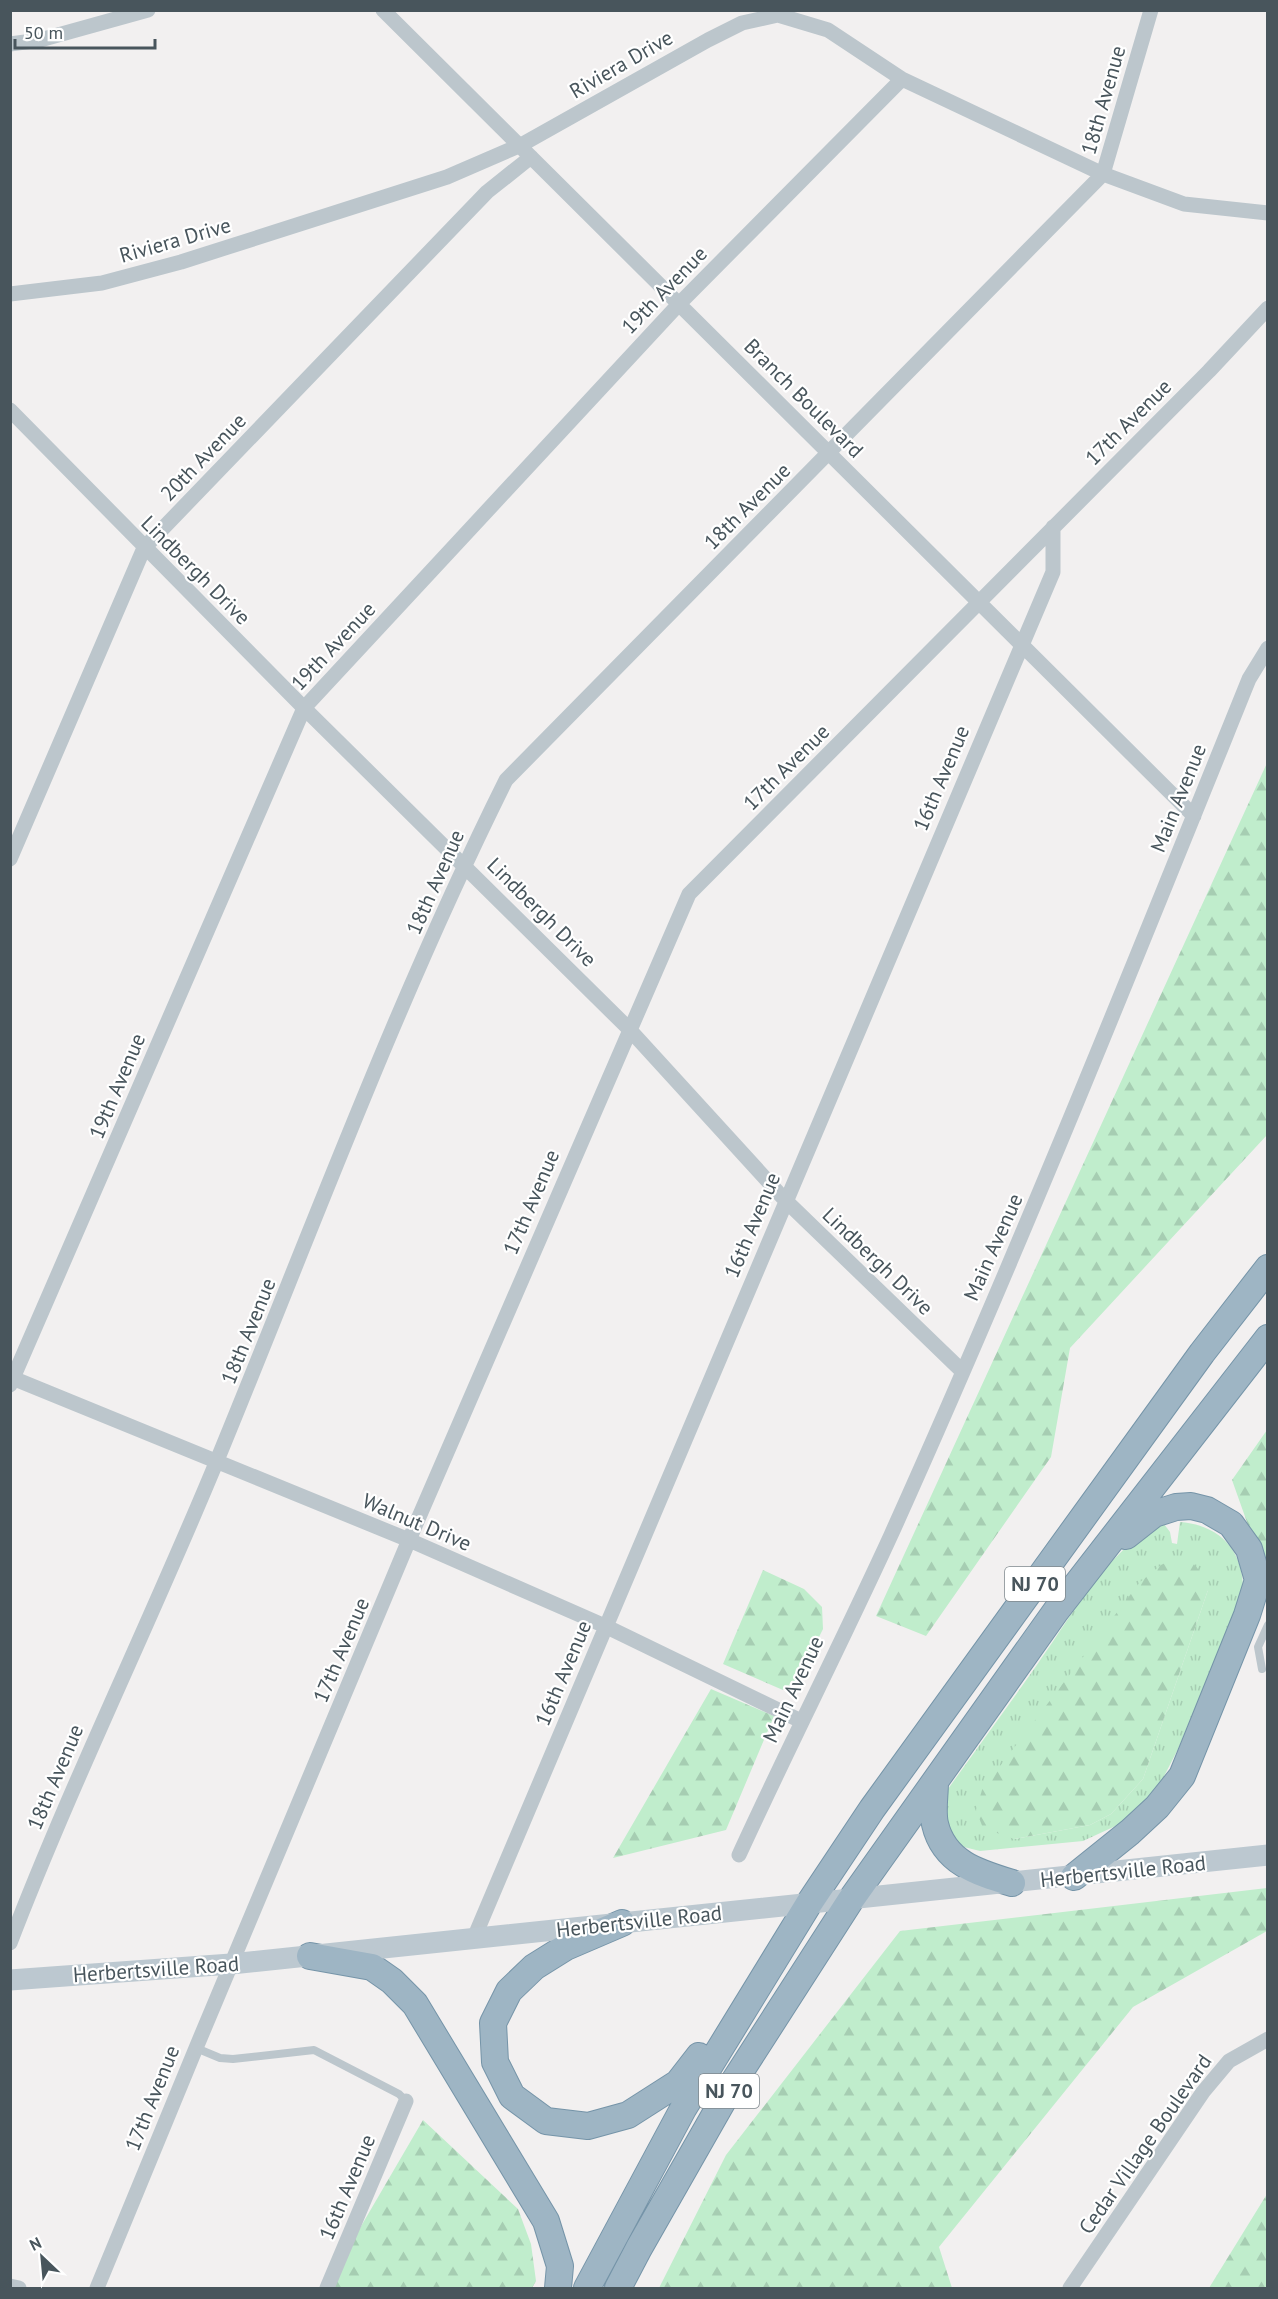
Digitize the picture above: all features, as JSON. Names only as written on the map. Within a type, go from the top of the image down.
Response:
[{"type":"highway","name":"NJ 70","points":[[587,2289],[683,2109],[808,1905],[872,1809],[1195,1363],[1268,1268]]},
{"type":"highway","name":"NJ 70","points":[[618,2289],[639,2248],[734,2083],[850,1900],[1056,1611],[1268,1338]]},
{"type":"highway","points":[[1056,1611],[1134,1527],[1154,1514],[1176,1507],[1191,1506],[1207,1510],[1231,1524],[1249,1549],[1258,1580],[1247,1615],[1182,1776],[1157,1807],[1074,1877]]},
{"type":"highway","points":[[935,1782],[935,1823],[942,1842],[958,1862],[975,1872],[1012,1883]]},
{"type":"highway","points":[[622,1923],[566,1947],[534,1966],[509,1991],[494,2023],[495,2062],[512,2096],[546,2121],[588,2126],[628,2115],[678,2084],[775,1959]]},
{"type":"highway","points":[[310,1956],[372,1967],[392,1981],[415,2004],[546,2221],[560,2266],[558,2289]]},
{"type":"main road","name":"Herbertsville Road","points":[[10,1980],[231,1964],[1268,1855]]},
{"type":"street","points":[[10,44],[40,40],[148,10]]},
{"type":"street","name":"Branch Boulevard","points":[[383,10],[1194,816]]},
{"type":"street","name":"18th Avenue","points":[[10,1943],[54,1833],[216,1463],[464,864],[506,780],[1103,174],[1151,10]]},
{"type":"street","name":"Riviera Drive","points":[[10,294],[102,283],[181,262],[526,151],[708,40],[742,23],[778,15],[828,30],[902,79],[1103,174],[1184,204],[1268,213]]},
{"type":"street","name":"19th Avenue","points":[[11,1380],[304,708],[678,304],[902,79]]},
{"type":"street","name":"20th Avenue","points":[[10,859],[144,548],[526,151]]},
{"type":"street","name":"17th Avenue","points":[[97,2289],[195,2048],[409,1540],[689,894],[1209,371],[1268,308]]},
{"type":"street","name":"Lindbergh Drive","points":[[10,410],[144,548],[629,1029],[785,1200],[962,1371]]},
{"type":"street","name":"16th Avenue","points":[[474,1938],[785,1200],[1053,573],[1053,527]]},
{"type":"street","name":"Main Avenue","points":[[739,1855],[801,1720],[890,1537],[1066,1132],[1249,679],[1268,648]]},
{"type":"street","name":"Walnut Drive","points":[[11,1380],[409,1540],[605,1626],[801,1720]]},
{"type":"street","name":"Cedar Village Boulevard","points":[[1070,2289],[1203,2092],[1229,2061],[1268,2039]]},
{"type":"street","name":"16th Avenue","points":[[327,2289],[406,2101]]},
{"type":"street","points":[[10,2286],[19,2289]]},
{"type":"lane","points":[[1262,1669],[1258,1647],[1268,1625]]},
{"type":"lane","points":[[195,2048],[220,2058],[233,2059],[314,2050],[399,2094],[406,2101]]},
{"type":"green space","points":[[1267,763],[1267,1135],[1070,1348],[1051,1457],[926,1636],[876,1616]]},
{"type":"green space","points":[[1267,1430],[1267,1571],[1266,1559],[1248,1525],[1232,1480]]},
{"type":"green space","points":[[1180,1522],[1207,1528],[1218,1535],[1234,1552],[1242,1577],[1243,1591],[1178,1749],[1159,1786],[1122,1823],[1083,1841],[980,1851],[960,1846],[942,1822],[943,1798],[1078,1604],[1110,1564],[1145,1533],[1164,1524],[1170,1532],[1172,1543],[1177,1544]],"holes":[[[1208,1590],[1143,1779],[1111,1814],[1090,1825],[1014,1839]]]},
{"type":"green space","points":[[1179,1556],[1190,1561],[1198,1569],[1208,1590],[1143,1779],[1111,1814],[1090,1825],[1014,1839],[983,1828],[976,1810],[982,1790],[1140,1582],[1161,1565]]},
{"type":"green space","points":[[763,1570],[804,1589],[822,1607],[823,1629],[795,1685],[783,1690],[723,1664]]},
{"type":"green space","points":[[711,1689],[774,1716],[726,1830],[613,1858]]},
{"type":"green space","points":[[1267,1888],[1267,1931],[1133,2007],[939,2247],[952,2288],[659,2288],[726,2155],[900,1931]]},
{"type":"green space","points":[[423,2120],[518,2209],[531,2244],[536,2281],[532,2288],[325,2288]]},
{"type":"green space","points":[[1267,2194],[1267,2288],[1209,2288]]}]
